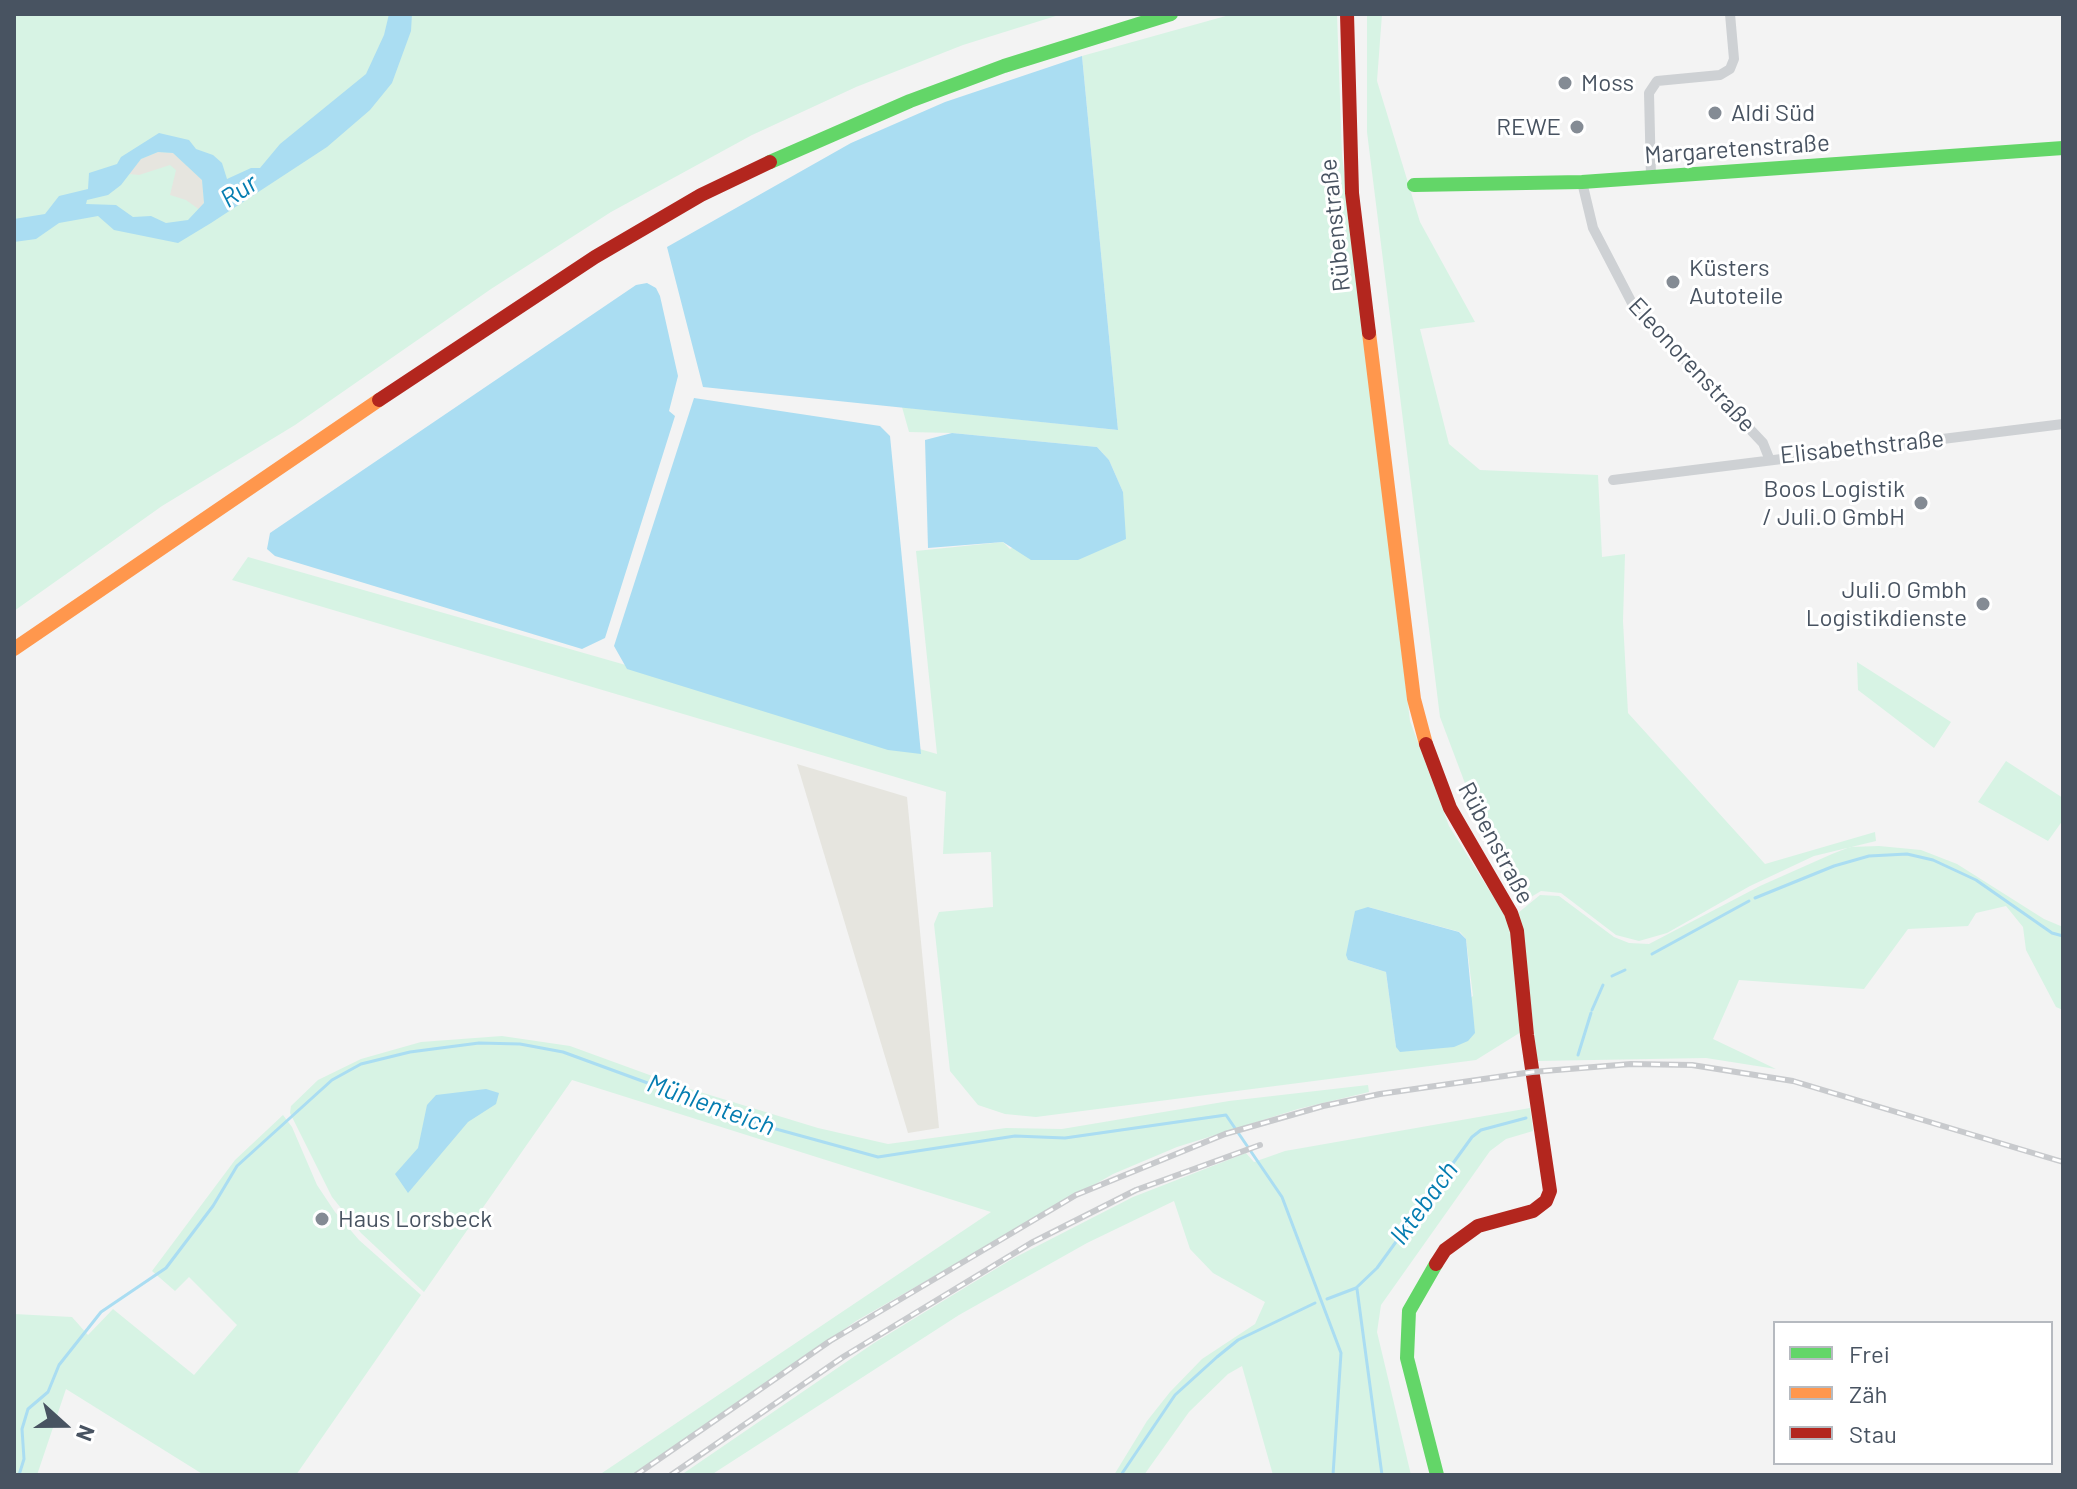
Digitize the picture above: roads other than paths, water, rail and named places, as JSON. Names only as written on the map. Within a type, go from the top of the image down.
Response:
[{"type":"street","points":[[14,649],[469,340],[595,257],[701,195],[815,140],[910,101],[1043,53],[1171,14]]},
{"type":"street","name":"Rübenstraße","points":[[1347,14],[1352,193],[1414,699],[1429,756],[1450,808],[1511,913],[1517,931],[1527,1035],[1550,1191],[1546,1201],[1533,1211],[1478,1226],[1445,1250],[1417,1292],[1409,1311],[1407,1358],[1437,1475]]},
{"type":"street","points":[[1651,177],[1649,93],[1657,81],[1720,75],[1730,69],[1734,59],[1730,14]]},
{"type":"street","name":"Margaretenstraße","points":[[1414,185],[1582,182],[2063,148]]},
{"type":"street","name":"Eleonorenstraße","points":[[1582,182],[1593,228],[1633,305],[1763,443],[1769,458]]},
{"type":"street","name":"Elisabethstraße","points":[[1613,480],[1769,458],[2063,424]]},
{"type":"water","name":"Rur","points":[[389,14],[412,14],[411,31],[392,83],[370,110],[327,147],[178,243],[114,230],[98,216],[59,223],[36,239],[14,242],[14,219],[45,214],[59,196],[88,189],[89,173],[117,164],[121,157],[159,133],[189,140],[196,149],[213,155],[222,163],[227,179],[251,168],[260,168],[280,144],[366,74],[384,35]],"holes":[[[158,152],[173,153],[202,180],[204,203],[188,220],[166,223],[151,216],[133,217],[116,205],[86,204],[87,200],[108,195],[121,185],[141,159]]]},
{"type":"water","points":[[1082,56],[1118,430],[703,387],[667,247],[851,143],[945,102]]},
{"type":"water","points":[[647,283],[656,288],[660,296],[678,376],[669,411],[675,416],[605,638],[582,649],[275,556],[267,549],[270,533],[636,285]]},
{"type":"water","points":[[694,398],[880,426],[890,436],[921,754],[888,750],[627,669],[614,646]]},
{"type":"water","points":[[952,433],[1097,447],[1109,460],[1123,492],[1126,539],[1078,560],[1031,560],[1003,542],[928,548],[925,440]]},
{"type":"water","points":[[1368,907],[1459,932],[1466,939],[1475,1033],[1468,1041],[1454,1047],[1400,1052],[1396,1047],[1386,972],[1348,960],[1346,955],[1355,911]]},
{"type":"water","points":[[486,1089],[499,1093],[496,1104],[468,1122],[408,1193],[395,1174],[418,1148],[427,1105],[436,1095]]},
{"type":"waterway","name":"Iktebach","points":[[1755,898],[1834,866],[1869,856],[1907,854],[1933,860],[1976,880],[2052,933],[2063,936]]},
{"type":"waterway","name":"Iktebach","points":[[1652,954],[1749,901]]},
{"type":"waterway","name":"Iktebach","points":[[1612,976],[1625,970]]},
{"type":"waterway","name":"Iktebach","points":[[1592,1010],[1603,985]]},
{"type":"waterway","name":"Iktebach","points":[[1578,1055],[1591,1013]]},
{"type":"waterway","name":"Mühlenteich","points":[[19,1475],[24,1459],[22,1429],[28,1409],[48,1392],[59,1365],[101,1312],[166,1268],[213,1206],[237,1166],[332,1080],[361,1064],[410,1052],[479,1043],[520,1044],[563,1052],[765,1126],[878,1157],[1015,1136],[1065,1138],[1226,1115],[1282,1197],[1341,1353],[1333,1475]]},
{"type":"waterway","name":"Iktebach","points":[[1327,1299],[1356,1288],[1377,1268],[1472,1137],[1481,1130],[1526,1118]]},
{"type":"waterway","points":[[1357,1289],[1382,1475]]},
{"type":"waterway","name":"Iktebach","points":[[1121,1475],[1175,1395],[1217,1357],[1238,1340],[1315,1303]]},
{"type":"railway","points":[[636,1475],[830,1341],[1076,1195],[1225,1134],[1323,1106],[1380,1094],[1532,1072],[1631,1064],[1692,1065],[1793,1081],[2063,1162]]},
{"type":"railway","points":[[671,1475],[843,1357],[1031,1243],[1136,1190],[1260,1145]]},
{"type":"place","name":"Moss","points":[[1565,83]]},
{"type":"place","name":"Aldi Süd","points":[[1715,113]]},
{"type":"place","name":"REWE","points":[[1577,127]]},
{"type":"place","name":"Küsters Autoteile","points":[[1673,282]]},
{"type":"place","name":"Boos Logistik / Juli.O GmbH","points":[[1921,503]]},
{"type":"place","name":"Juli.O Gmbh Logistikdienste","points":[[1983,604]]},
{"type":"place","name":"Haus Lorsbeck","points":[[322,1219]]}]
